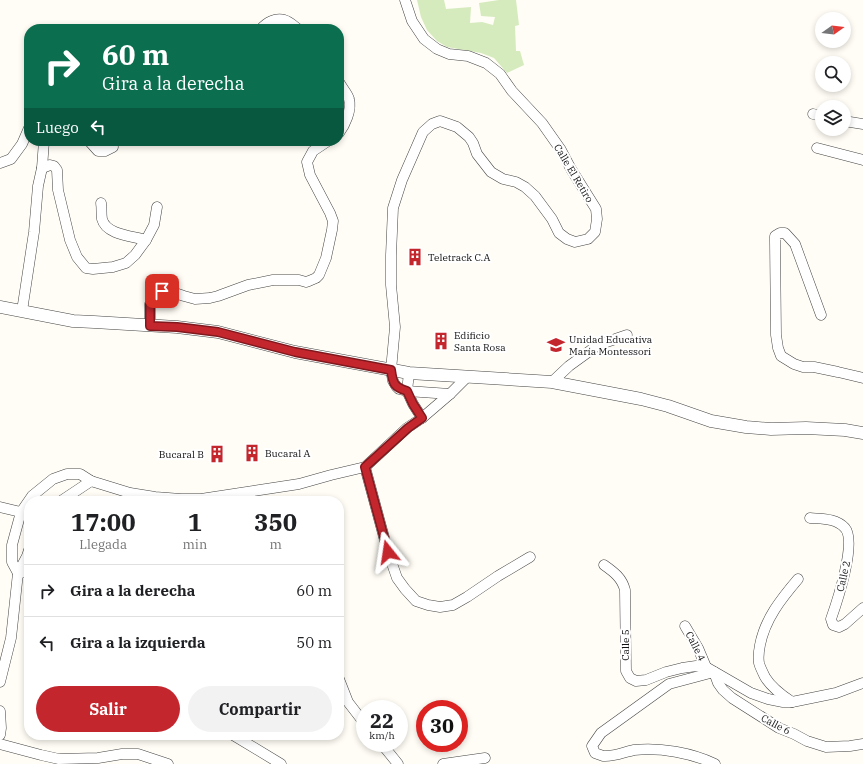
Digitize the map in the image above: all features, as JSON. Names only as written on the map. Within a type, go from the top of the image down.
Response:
[{"type":"street","name":"Calle El Retiro","points":[[391,370],[394,327],[391,285],[393,208],[402,180],[423,132],[432,124],[440,121],[457,127],[469,137],[477,154],[491,172],[503,179],[516,182],[525,187],[535,196],[552,219],[559,233],[567,239],[575,242],[588,239],[595,232],[597,219],[596,210],[561,150],[542,123],[512,91],[500,74],[486,63],[468,56],[449,54],[437,49],[424,39],[412,21],[405,0]]},
{"type":"street","points":[[266,24],[279,19],[286,20],[291,24]]},
{"type":"street","points":[[344,90],[349,99],[350,108],[344,126]]},
{"type":"street","points":[[851,121],[863,124]]},
{"type":"street","points":[[0,163],[11,159],[24,139]]},
{"type":"street","points":[[22,311],[34,232],[44,146]]},
{"type":"street","points":[[94,146],[98,150],[106,151],[113,147]]},
{"type":"street","points":[[150,326],[150,304],[157,293],[170,291],[195,299],[210,298],[261,282],[273,280],[299,280],[306,282],[313,280],[319,275],[328,249],[333,221],[310,175],[308,162],[313,151],[320,146]]},
{"type":"street","points":[[817,148],[863,160]]},
{"type":"street","points":[[42,168],[50,165],[54,166],[57,170],[58,190],[70,240],[77,257],[86,268],[113,268],[126,263],[136,256],[154,225],[157,207]]},
{"type":"street","points":[[101,203],[102,220],[108,229],[123,235],[146,240]]},
{"type":"street","points":[[821,315],[795,244],[785,233],[780,233],[775,236],[775,312],[776,335],[781,356],[798,365],[861,375]]},
{"type":"street","points":[[0,307],[73,321],[177,327],[218,332],[295,352],[409,373],[552,382],[641,399],[668,406],[711,421],[746,427],[771,429],[806,428],[845,430],[863,433]]},
{"type":"street","points":[[552,382],[568,366],[598,345],[627,335]]},
{"type":"street","points":[[391,370],[392,381],[399,389],[407,391],[450,394]]},
{"type":"street","points":[[409,373],[407,391],[422,418]]},
{"type":"street","points":[[221,496],[299,484],[365,467],[408,428],[450,394],[467,377]]},
{"type":"street","points":[[365,467],[388,552],[398,578],[405,589],[416,601],[440,607],[453,605],[530,557]]},
{"type":"street","points":[[32,496],[53,478],[67,474],[80,474],[91,481],[130,493],[153,496]]},
{"type":"street","points":[[68,496],[91,481]]},
{"type":"street","points":[[0,507],[24,513]]},
{"type":"street","points":[[18,573],[12,562],[12,545],[24,515]]},
{"type":"street","name":"Calle 2","points":[[810,518],[826,519],[837,522],[845,529],[849,537],[845,575],[831,619],[832,625],[839,627],[845,624],[863,608]]},
{"type":"street","points":[[0,682],[11,638],[18,573],[24,562]]},
{"type":"street","name":"Calle 5","points":[[604,565],[619,576],[624,584],[626,671],[630,678],[636,681],[646,680],[666,672],[696,666],[710,670]]},
{"type":"street","points":[[18,573],[24,572]]},
{"type":"street","points":[[792,702],[784,697],[766,678],[759,662],[758,651],[765,626],[776,607],[798,579]]},
{"type":"street","name":"Calle 4","points":[[685,626],[710,670]]},
{"type":"street","points":[[715,764],[689,754],[653,750],[634,750],[612,756],[604,756],[595,753],[592,746],[601,733],[669,684],[703,674],[710,670],[751,693],[783,702],[792,702],[836,692],[863,683]]},
{"type":"street","name":"Calle 6","points":[[710,670],[723,690],[732,698],[779,728],[807,741],[826,747],[863,744]]},
{"type":"street","points":[[344,692],[348,702],[356,712]]},
{"type":"street","points":[[0,712],[0,735]]},
{"type":"street","points":[[242,740],[281,764]]},
{"type":"street","points":[[0,744],[59,759],[98,758],[122,754],[138,754],[168,764]]},
{"type":"street","points":[[388,752],[398,764]]},
{"type":"street","points":[[443,764],[486,758]]},
{"type":"green space","points":[[417,0],[444,0],[446,9],[471,7],[470,23],[482,22],[493,25],[495,17],[481,16],[479,3],[499,0],[516,0],[519,25],[515,26],[516,51],[520,51],[524,65],[507,73],[494,58],[481,53],[447,47],[437,41],[427,30],[421,17]]},
{"type":"place","name":"Teletrack C.A","points":[[415,257]]},
{"type":"place","name":"Edificio Santa Rosa","points":[[441,341]]},
{"type":"place","name":"Unidad Educativa María Montessori","points":[[556,345]]},
{"type":"place","name":"Bucaral A","points":[[252,453]]},
{"type":"place","name":"Bucaral B","points":[[217,454]]},
{"type":"route","points":[[162,291],[157,293],[150,304],[150,326],[177,327],[218,332],[295,352],[391,370],[392,381],[399,389],[407,391],[422,418],[408,428],[365,467],[388,552]]}]
